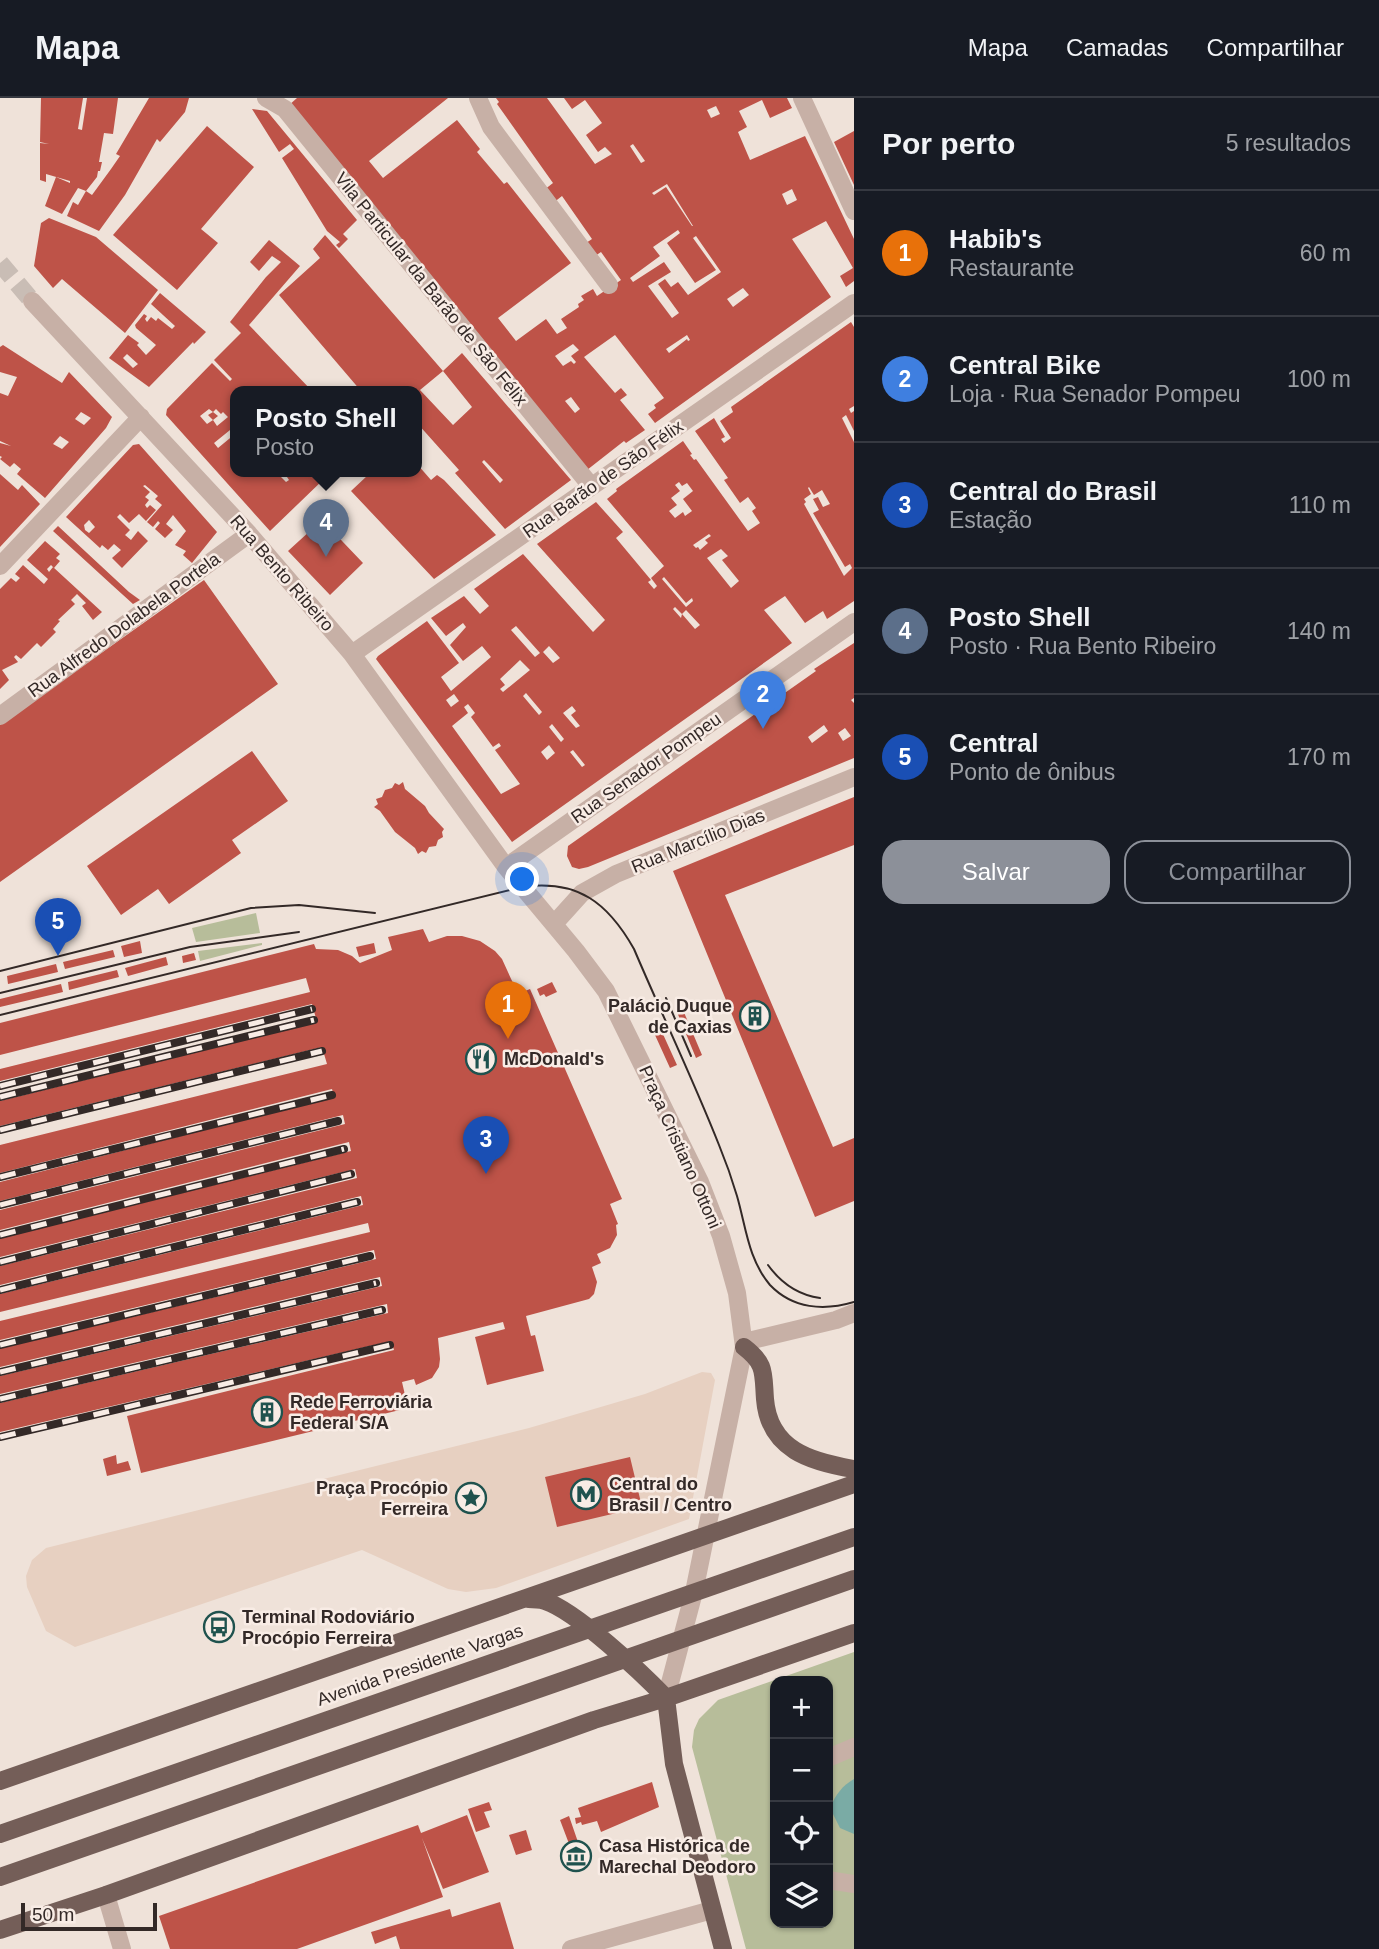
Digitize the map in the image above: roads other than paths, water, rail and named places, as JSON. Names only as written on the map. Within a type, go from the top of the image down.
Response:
[{"type":"main road","points":[[744,1345],[758,1358],[762,1367],[768,1418],[788,1446],[817,1461],[854,1469]]},
{"type":"main road","name":"Avenida Presidente Vargas","points":[[0,1781],[854,1484]]},
{"type":"main road","name":"Avenida Presidente Vargas","points":[[0,1834],[854,1537]]},
{"type":"main road","points":[[0,1877],[854,1579]]},
{"type":"main road","points":[[524,1599],[548,1602],[564,1611],[647,1678],[666,1698],[674,1764],[723,1949]]},
{"type":"main road","points":[[0,1930],[106,1895],[594,1720],[854,1633]]},
{"type":"street","name":"Vila Particular da Barão de São Félix","points":[[266,98],[285,109],[592,486]]},
{"type":"street","points":[[478,98],[491,127],[609,285]]},
{"type":"street","points":[[802,98],[854,211]]},
{"type":"street","name":"Rua Bento Ribeiro","points":[[32,300],[248,534],[352,654],[506,867]]},
{"type":"street","name":"Rua Barão de São Félix","points":[[352,654],[854,303]]},
{"type":"street","points":[[0,566],[141,417]]},
{"type":"street","name":"Rua Alfredo Dolabela Portela","points":[[0,716],[248,534]]},
{"type":"street","name":"Rua Senador Pompeu","points":[[506,867],[854,622]]},
{"type":"street","name":"Rua Marcílio Dias","points":[[554,924],[582,893],[616,874],[854,777]]},
{"type":"street","name":"Praça Cristiano Ottoni","points":[[506,867],[554,924],[606,991],[618,1011],[700,1182],[737,1293],[744,1345]]},
{"type":"street","points":[[666,1698],[694,1592],[744,1345],[854,1313]]},
{"type":"street","points":[[833,1756],[854,1747]]},
{"type":"street","points":[[833,1881],[854,1884]]},
{"type":"street","points":[[106,1895],[122,1949]]},
{"type":"street","points":[[571,1949],[712,1910]]},
{"type":"water","points":[[854,1779],[854,1834],[840,1828],[833,1814],[833,1803]]},
{"type":"tunnel","points":[[0,263],[32,301]]},
{"type":"tram line","points":[[0,1015],[522,887],[542,885],[575,891],[602,907],[634,949],[722,1151],[752,1254],[763,1275],[779,1293],[809,1306],[831,1307],[854,1302]]},
{"type":"tram line","points":[[0,971],[251,908],[299,905],[375,913]]},
{"type":"tram line","points":[[0,993],[190,947],[299,932]]},
{"type":"tram line","points":[[666,998],[691,1056]]},
{"type":"tram line","points":[[768,1265],[791,1287],[820,1298]]},
{"type":"railway","points":[[0,1086],[312,1009]]},
{"type":"railway","points":[[0,1097],[314,1020]]},
{"type":"railway","points":[[0,1130],[322,1051]]},
{"type":"railway","points":[[0,1177],[332,1095]]},
{"type":"railway","points":[[0,1205],[338,1121]]},
{"type":"railway","points":[[0,1235],[344,1149]]},
{"type":"railway","points":[[0,1262],[351,1174]]},
{"type":"railway","points":[[0,1290],[357,1202]]},
{"type":"railway","points":[[0,1345],[370,1256]]},
{"type":"railway","points":[[0,1372],[376,1283]]},
{"type":"railway","points":[[0,1399],[382,1310]]},
{"type":"railway","points":[[0,1437],[390,1345]]},
{"type":"place","name":"Posto Shell","points":[[326,557]]},
{"type":"place","name":"Central Bike","points":[[763,729]]},
{"type":"place","name":"Central","points":[[58,956]]},
{"type":"place","name":"Palácio Duque de Caxias","points":[[755,1016]]},
{"type":"place","name":"Habib's","points":[[508,1039]]},
{"type":"place","name":"McDonald's","points":[[481,1059]]},
{"type":"place","name":"Central do Brasil","points":[[486,1174]]},
{"type":"place","name":"Rede Ferroviária Federal S/A","points":[[267,1412]]},
{"type":"place","name":"Central do Brasil / Centro","points":[[586,1494]]},
{"type":"place","name":"Praça Procópio Ferreira","points":[[471,1498]]},
{"type":"place","name":"Terminal Rodoviário Procópio Ferreira","points":[[219,1627]]},
{"type":"place","name":"Casa Histórica de Marechal Deodoro","points":[[576,1856]]}]
